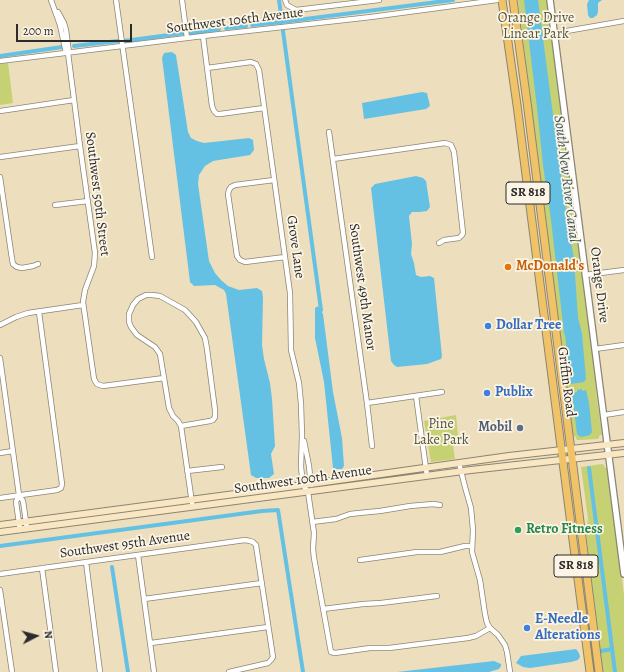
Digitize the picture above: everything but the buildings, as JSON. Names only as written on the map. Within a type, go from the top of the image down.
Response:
[{"type":"main road","name":"Griffin Road","points":[[502,0],[590,672]]},
{"type":"main road","name":"Griffin Road","points":[[513,0],[599,672]]},
{"type":"main road","points":[[531,213],[542,225]]},
{"type":"main road","points":[[535,245],[540,248],[547,264]]},
{"type":"main road","name":"Southwest 100th Avenue","points":[[0,525],[311,484],[508,456],[624,443]]},
{"type":"main road","name":"Southwest 100th Avenue","points":[[0,532],[461,471],[624,453]]},
{"type":"main road","points":[[583,621],[589,628],[595,672]]},
{"type":"street","name":"Southwest 50th Street","points":[[51,0],[66,28],[74,100],[94,245],[94,266],[84,294],[83,305],[93,373],[96,382],[101,386],[164,378]]},
{"type":"street","points":[[116,0],[152,258]]},
{"type":"street","points":[[182,0],[187,38]]},
{"type":"street","points":[[285,0],[287,5],[296,10],[355,1],[379,0]]},
{"type":"street","name":"Southwest 106th Avenue","points":[[0,61],[371,17],[464,2],[497,0]]},
{"type":"street","name":"Orange Drive","points":[[550,0],[624,574]]},
{"type":"street","points":[[554,33],[624,21]]},
{"type":"street","points":[[203,36],[212,106],[214,111],[217,114],[222,114],[264,108]]},
{"type":"street","name":"Grove Lane","points":[[207,68],[250,62],[255,64],[259,70],[291,302],[291,350],[300,393],[302,436],[300,467],[303,485],[308,492]]},
{"type":"street","points":[[0,111],[74,100]]},
{"type":"street","name":"Southwest 49th Manor","points":[[329,132],[372,446]]},
{"type":"street","points":[[333,159],[452,143],[464,231],[458,238],[444,240],[439,244]]},
{"type":"street","points":[[0,157],[80,146]]},
{"type":"street","points":[[0,177],[13,264],[22,268],[38,264]]},
{"type":"street","points":[[274,180],[232,186],[228,194],[237,256],[241,261],[247,262],[285,257]]},
{"type":"street","points":[[55,205],[88,200]]},
{"type":"street","points":[[585,275],[624,270]]},
{"type":"street","points":[[181,426],[208,422],[213,420],[215,417],[216,410],[205,338],[200,327],[185,310],[164,298],[156,295],[146,295],[135,302],[130,310],[129,322],[137,335],[158,350],[162,359],[170,412],[181,426],[192,507]]},
{"type":"street","points":[[0,325],[22,315],[83,305]]},
{"type":"street","points":[[0,498],[57,490],[61,488],[62,481],[39,312]]},
{"type":"street","points":[[595,349],[624,345]]},
{"type":"street","points":[[0,358],[19,495],[23,500],[20,530]]},
{"type":"street","points":[[367,403],[442,392]]},
{"type":"street","points":[[416,396],[427,476]]},
{"type":"street","points":[[604,415],[624,412]]},
{"type":"street","name":"Grove Lane","points":[[302,436],[308,460],[311,484],[308,492]]},
{"type":"street","points":[[0,453],[13,451]]},
{"type":"street","points":[[459,463],[471,508],[473,555],[480,580],[485,614],[490,628],[505,645],[510,672]]},
{"type":"street","points":[[187,471],[222,467]]},
{"type":"street","points":[[308,492],[314,538],[313,553],[330,654],[370,648],[389,648],[464,638],[476,636],[490,628]]},
{"type":"street","points":[[312,522],[336,519],[350,514],[380,512],[410,506],[433,504],[440,505]]},
{"type":"street","points":[[22,522],[27,529]]},
{"type":"street","name":"Southwest 95th Avenue","points":[[0,574],[246,540],[253,542],[257,548],[262,583]]},
{"type":"street","points":[[360,560],[417,552],[434,552],[472,546]]},
{"type":"street","points":[[138,555],[154,672]]},
{"type":"street","points":[[86,562],[100,672]]},
{"type":"street","points":[[42,568],[56,672]]},
{"type":"street","points":[[144,599],[262,583],[273,655],[271,660],[266,663],[229,672]]},
{"type":"street","points":[[0,590],[12,672]]},
{"type":"street","points":[[323,609],[437,596]]},
{"type":"street","points":[[150,643],[268,627]]},
{"type":"green space","name":"Orange Drive Linear Park","points":[[518,0],[548,0],[602,434],[597,439],[577,440],[575,436],[573,436]]},
{"type":"green space","points":[[8,63],[13,103],[0,105],[0,64]]},
{"type":"green space","name":"Pine Lake Park","points":[[456,415],[458,435],[453,445],[455,459],[431,462],[424,421]]},
{"type":"green space","points":[[602,464],[605,468],[608,467],[624,595],[624,672],[603,672],[586,533],[588,519],[581,467]]},
{"type":"water","points":[[524,0],[538,0],[558,153],[574,259],[578,318],[582,333],[586,379],[584,382],[571,384],[543,165]]},
{"type":"water","points":[[589,0],[602,0],[598,3],[597,15],[593,18],[590,18],[588,15],[587,4]]},
{"type":"water","points":[[172,52],[176,55],[188,132],[191,138],[204,143],[249,138],[253,140],[254,150],[250,155],[213,161],[205,166],[199,175],[198,184],[209,261],[215,273],[228,286],[239,290],[257,288],[262,291],[262,345],[270,383],[275,446],[271,454],[274,474],[269,478],[256,478],[251,475],[226,294],[224,290],[215,285],[194,286],[190,282],[162,58],[164,53]]},
{"type":"water","points":[[422,92],[427,93],[430,106],[426,109],[364,119],[362,103]]},
{"type":"water","points":[[416,176],[423,178],[426,181],[430,207],[427,211],[412,212],[409,216],[412,244],[411,254],[416,275],[421,277],[430,276],[434,278],[442,356],[441,359],[427,364],[397,367],[391,361],[371,188],[375,184]]},
{"type":"water","points":[[318,306],[323,314],[333,392],[342,438],[344,466],[342,469],[333,468],[324,382],[315,338],[315,308]]},
{"type":"water","points":[[582,389],[582,391],[586,390],[592,432],[590,435],[581,437],[577,434],[572,393]]},
{"type":"water","points":[[576,649],[580,657],[578,660],[571,662],[530,668],[523,667],[516,663],[521,656]]},
{"type":"water","points":[[494,661],[501,664],[501,666],[499,669],[489,672],[397,672]]},
{"type":"waterway","points":[[279,0],[282,22],[453,0]]},
{"type":"waterway","points":[[252,25],[282,22],[282,24]]},
{"type":"waterway","points":[[226,28],[246,26]]},
{"type":"waterway","points":[[191,33],[219,29]]},
{"type":"waterway","points":[[283,31],[321,310]]},
{"type":"waterway","points":[[124,41],[184,33]]},
{"type":"waterway","points":[[74,46],[118,41]]},
{"type":"waterway","points":[[0,56],[62,47]]},
{"type":"waterway","name":"South New River Canal","points":[[589,468],[615,672]]},
{"type":"waterway","points":[[0,546],[278,510],[303,672]]},
{"type":"waterway","points":[[112,567],[128,672]]},
{"type":"waterway","points":[[601,651],[612,649]]},
{"type":"place","name":"McDonald's","points":[[508,267]]},
{"type":"place","name":"Dollar Tree","points":[[488,326]]},
{"type":"place","name":"Publix","points":[[487,393]]},
{"type":"place","name":"Mobil","points":[[520,428]]},
{"type":"place","name":"Retro Fitness","points":[[518,530]]},
{"type":"place","name":"E-Needle Alterations","points":[[527,628]]}]
